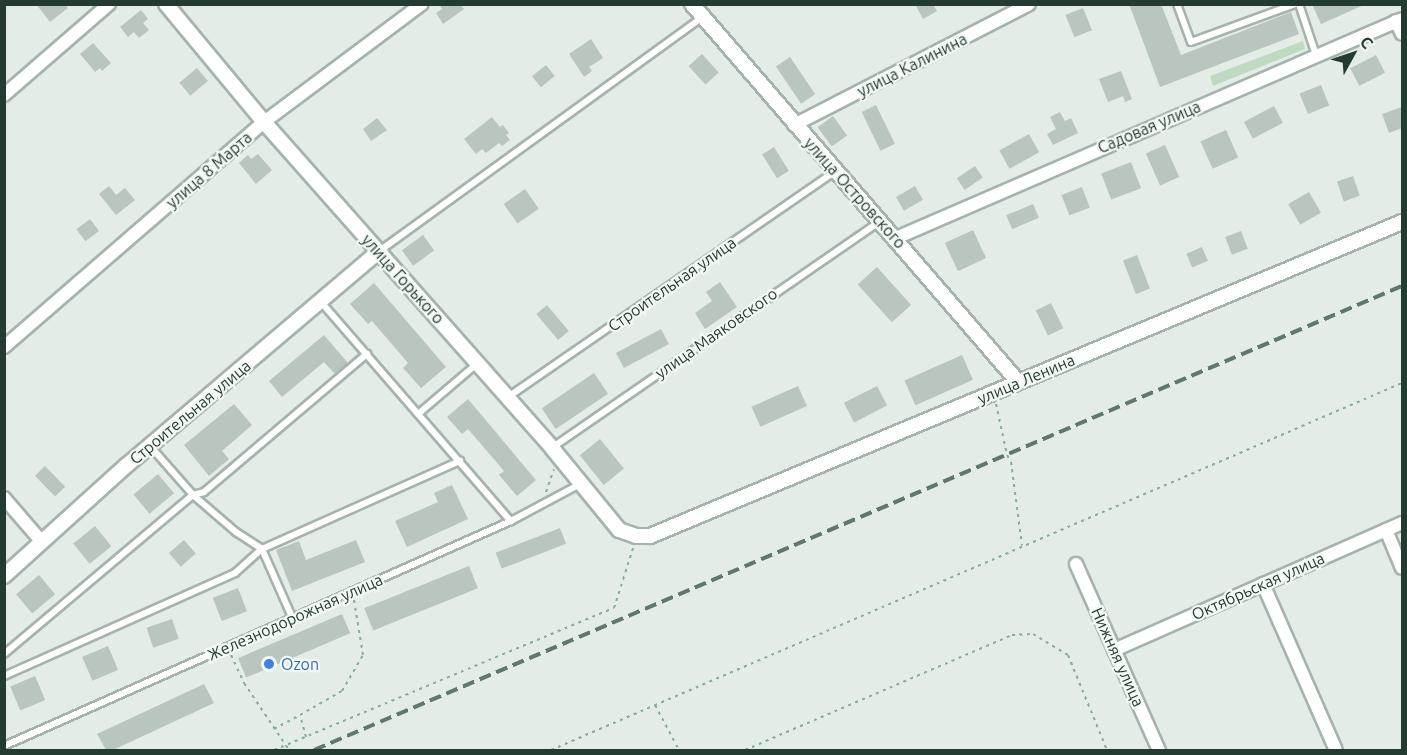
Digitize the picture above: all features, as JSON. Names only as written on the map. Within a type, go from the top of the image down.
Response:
[{"type":"street","points":[[4,95],[109,4]]},
{"type":"street","name":"улица Горького","points":[[166,4],[264,122],[478,362],[582,483],[619,530],[643,536]]},
{"type":"street","name":"улица 8 Марта","points":[[4,347],[264,122],[422,4]]},
{"type":"street","name":"улица Островского","points":[[692,4],[794,125],[881,220],[1018,382]]},
{"type":"street","name":"улица Калинина","points":[[794,125],[1029,4]]},
{"type":"street","points":[[1399,20],[1402,34]]},
{"type":"street","name":"Садовая улица","points":[[896,238],[1399,20]]},
{"type":"street","name":"улица Ленина","points":[[643,536],[994,393],[1402,222]]},
{"type":"street","name":"Строительная улица","points":[[4,576],[150,446],[378,252]]},
{"type":"street","points":[[4,498],[42,542]]},
{"type":"street","name":"Октябрьская улица","points":[[1114,650],[1402,523]]},
{"type":"street","points":[[1386,531],[1402,568]]},
{"type":"street","name":"Нижняя улица","points":[[1076,564],[1159,750]]},
{"type":"street","points":[[1263,584],[1336,750]]},
{"type":"lane","points":[[1177,4],[1191,42],[1297,4],[1316,55]]},
{"type":"lane","points":[[378,252],[703,17]]},
{"type":"lane","name":"Строительная улица","points":[[508,397],[836,171]]},
{"type":"lane","name":"улица Маяковского","points":[[552,448],[881,220]]},
{"type":"lane","points":[[321,302],[511,520]]},
{"type":"lane","points":[[4,654],[193,495],[204,492],[366,354]]},
{"type":"lane","points":[[418,414],[478,362]]},
{"type":"lane","points":[[150,446],[193,495],[236,532],[262,549],[292,617]]},
{"type":"lane","points":[[4,676],[235,573],[262,549],[460,461]]},
{"type":"lane","name":"Железнодорожная улица","points":[[4,746],[511,520],[582,483]]},
{"type":"path","points":[[551,750],[1402,383]]},
{"type":"path","points":[[994,393],[1007,454],[1011,462],[1022,545]]},
{"type":"path","points":[[274,750],[614,608],[643,536]]},
{"type":"path","points":[[274,729],[342,691],[363,655],[353,591]]},
{"type":"path","points":[[745,750],[1012,635],[1033,634],[1068,655],[1107,750]]},
{"type":"path","points":[[227,647],[244,683],[289,750]]},
{"type":"path","points":[[655,705],[679,750]]},
{"type":"path","points":[[300,715],[306,737]]},
{"type":"green space","points":[[1303,41],[1305,49],[1213,86],[1210,76]]},
{"type":"building","points":[[36,4],[65,4],[68,8],[50,22]]},
{"type":"building","points":[[460,4],[464,9],[443,24],[436,13],[442,9],[440,6]]},
{"type":"building","points":[[915,4],[933,4],[937,11],[923,19]]},
{"type":"building","points":[[1129,4],[1161,4],[1181,55],[1291,12],[1299,34],[1160,87]]},
{"type":"building","points":[[1312,4],[1366,4],[1321,24]]},
{"type":"building","points":[[1083,8],[1092,30],[1074,37],[1065,15]]},
{"type":"building","points":[[141,10],[148,19],[143,23],[149,30],[139,38],[134,32],[128,37],[120,27]]},
{"type":"building","points":[[591,39],[603,58],[589,67],[592,71],[584,77],[569,54]]},
{"type":"building","points":[[93,43],[111,63],[102,71],[100,68],[95,72],[80,54]]},
{"type":"building","points":[[702,54],[719,73],[705,85],[689,66]]},
{"type":"building","points":[[1376,55],[1385,73],[1359,86],[1350,68]]},
{"type":"building","points":[[790,57],[815,94],[801,104],[776,67]]},
{"type":"building","points":[[546,65],[555,76],[541,87],[532,76]]},
{"type":"building","points":[[197,68],[208,81],[190,96],[179,83]]},
{"type":"building","points":[[1121,71],[1132,99],[1125,102],[1123,96],[1108,102],[1099,79]]},
{"type":"building","points":[[1321,85],[1329,105],[1308,114],[1300,94]]},
{"type":"building","points":[[876,105],[895,144],[880,151],[862,112]]},
{"type":"building","points":[[1274,106],[1283,123],[1253,139],[1244,122]]},
{"type":"building","points":[[1402,107],[1402,128],[1389,133],[1382,114]]},
{"type":"building","points":[[1060,112],[1065,121],[1071,118],[1078,133],[1053,145],[1047,134],[1056,129],[1050,117]]},
{"type":"building","points":[[833,116],[847,135],[832,147],[818,127]]},
{"type":"building","points":[[492,117],[500,127],[503,125],[509,133],[506,135],[510,140],[502,146],[499,143],[486,153],[482,149],[476,154],[464,139]]},
{"type":"building","points":[[377,118],[387,130],[371,141],[363,129]]},
{"type":"building","points":[[1226,130],[1238,157],[1213,169],[1200,141]]},
{"type":"building","points":[[1029,134],[1039,152],[1009,169],[999,150]]},
{"type":"building","points":[[1165,145],[1179,177],[1160,186],[1146,154]]},
{"type":"building","points":[[774,147],[789,171],[777,178],[762,154]]},
{"type":"building","points":[[258,154],[272,170],[256,184],[239,163],[248,155],[251,159]]},
{"type":"building","points":[[1131,162],[1141,188],[1111,200],[1101,173]]},
{"type":"building","points":[[975,166],[983,178],[965,190],[957,178]]},
{"type":"building","points":[[1353,176],[1360,196],[1344,201],[1337,182]]},
{"type":"building","points":[[109,186],[116,195],[125,188],[135,200],[116,215],[99,194]]},
{"type":"building","points":[[915,186],[923,200],[904,211],[896,197]]},
{"type":"building","points":[[1082,187],[1090,208],[1069,215],[1061,195]]},
{"type":"building","points":[[525,189],[539,209],[517,224],[504,204]]},
{"type":"building","points":[[1309,192],[1321,213],[1300,225],[1288,204]]},
{"type":"building","points":[[1033,204],[1039,218],[1012,229],[1006,215]]},
{"type":"building","points":[[90,219],[99,231],[85,241],[76,229]]},
{"type":"building","points":[[973,230],[986,258],[958,271],[945,243]]},
{"type":"building","points":[[1241,231],[1248,249],[1232,255],[1225,237]]},
{"type":"building","points":[[423,235],[434,250],[413,266],[402,250]]},
{"type":"building","points":[[1202,247],[1208,261],[1192,267],[1186,254]]},
{"type":"building","points":[[1137,255],[1150,289],[1136,294],[1123,260]]},
{"type":"building","points":[[877,267],[911,305],[892,322],[858,284]]},
{"type":"building","points":[[720,282],[737,307],[705,329],[695,313],[712,301],[706,292]]},
{"type":"building","points":[[374,283],[446,367],[421,388],[403,368],[408,363],[372,321],[368,324],[350,304]]},
{"type":"building","points":[[1051,303],[1063,328],[1048,336],[1036,310]]},
{"type":"building","points":[[547,305],[569,331],[558,340],[536,314]]},
{"type":"building","points":[[661,329],[669,344],[624,368],[616,353]]},
{"type":"building","points":[[324,335],[348,363],[335,374],[324,362],[282,397],[269,381]]},
{"type":"building","points":[[962,355],[973,380],[915,405],[904,381]]},
{"type":"building","points":[[594,373],[608,394],[556,429],[542,408]]},
{"type":"building","points":[[798,386],[807,406],[760,427],[751,407]]},
{"type":"building","points":[[877,386],[887,406],[854,422],[844,403]]},
{"type":"building","points":[[468,399],[536,480],[517,496],[499,475],[504,471],[468,429],[462,434],[447,417]]},
{"type":"building","points":[[234,404],[252,425],[222,451],[229,459],[209,476],[184,445]]},
{"type":"building","points":[[600,439],[624,469],[604,485],[580,455]]},
{"type":"building","points":[[45,466],[65,487],[55,497],[35,476]]},
{"type":"building","points":[[158,474],[174,493],[150,514],[133,495]]},
{"type":"building","points":[[452,485],[468,519],[407,547],[395,521],[438,502],[434,493]]},
{"type":"building","points":[[95,526],[111,546],[90,564],[73,544]]},
{"type":"building","points":[[560,528],[566,544],[502,569],[496,553]]},
{"type":"building","points":[[184,540],[196,554],[181,567],[169,553]]},
{"type":"building","points":[[356,540],[365,562],[292,591],[276,550],[299,541],[306,560]]},
{"type":"building","points":[[469,566],[478,588],[373,631],[364,608]]},
{"type":"building","points":[[39,575],[55,594],[32,613],[16,594]]},
{"type":"building","points":[[238,588],[247,611],[222,621],[213,598]]},
{"type":"building","points":[[342,614],[350,633],[246,677],[238,658]]},
{"type":"building","points":[[172,619],[179,639],[153,648],[146,628]]},
{"type":"building","points":[[108,646],[118,670],[92,681],[82,657]]},
{"type":"building","points":[[35,676],[45,700],[20,710],[10,687]]},
{"type":"building","points":[[204,684],[214,703],[113,750],[106,750],[97,734]]},
{"type":"railway","points":[[314,750],[1402,286]]},
{"type":"place","name":"Ozon","points":[[269,664]]}]
